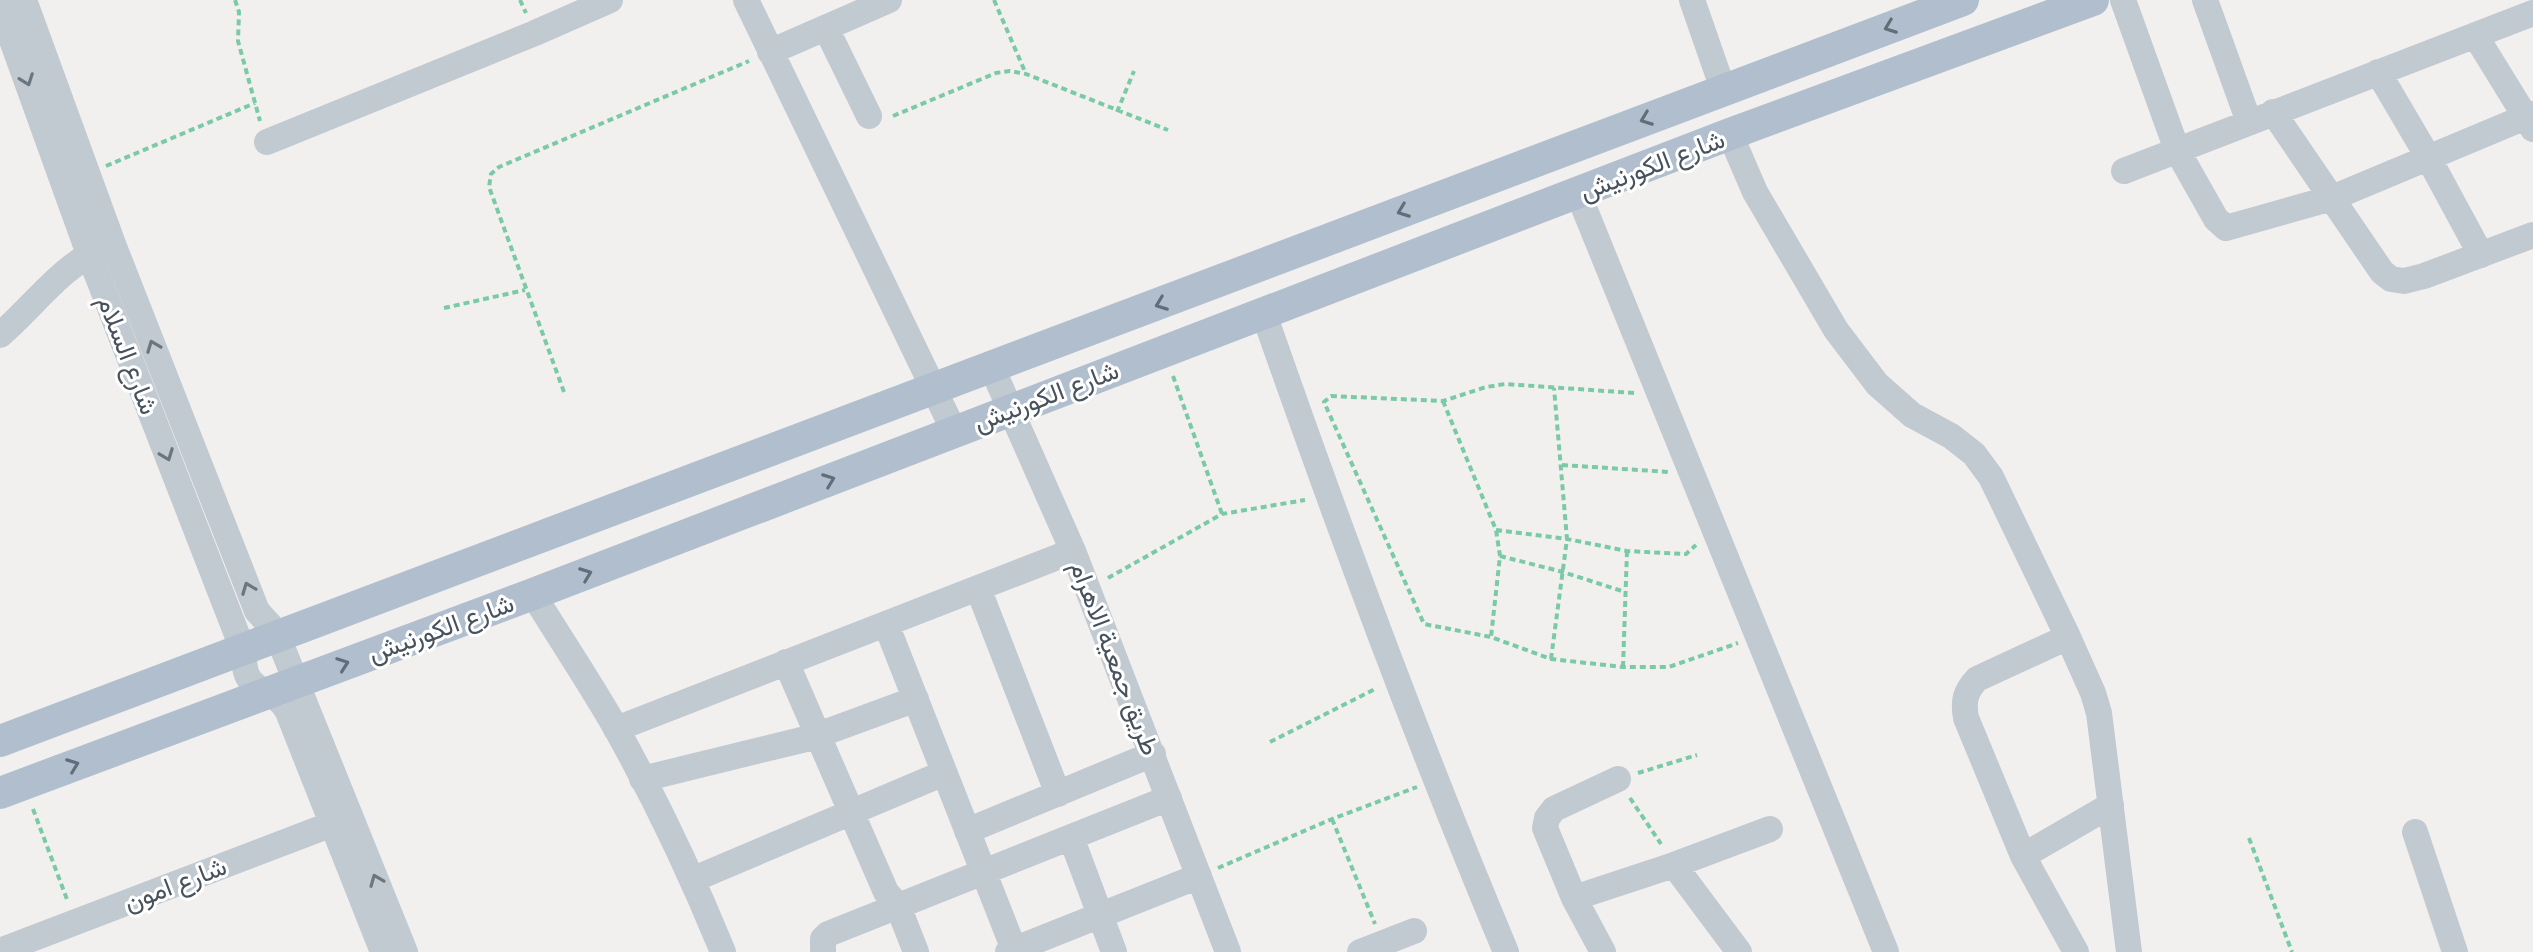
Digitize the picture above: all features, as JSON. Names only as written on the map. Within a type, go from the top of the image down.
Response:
[{"type":"main road","name":"شارع الكورنيش","points":[[0,741],[1963,0]]},
{"type":"main road","name":"شارع الكورنيش","points":[[12,789],[533,594],[1788,112],[2093,0]]},
{"type":"main road","points":[[1773,71],[1788,112]]},
{"type":"main road","points":[[1723,89],[1730,134]]},
{"type":"street","name":"شارع السلام","points":[[0,7],[89,254],[243,650],[246,674],[259,689],[281,687],[277,637],[257,611],[113,244],[24,0]]},
{"type":"street","points":[[267,142],[610,0]]},
{"type":"street","points":[[746,0],[954,431]]},
{"type":"street","points":[[770,52],[889,0]]},
{"type":"street","points":[[1692,0],[1723,89]]},
{"type":"street","points":[[2123,0],[2177,150],[2216,219],[2226,228],[2332,198],[2428,157],[2531,120],[2475,35]]},
{"type":"street","points":[[2205,0],[2261,117],[2332,198],[2382,272],[2391,279],[2414,279],[2533,235]]},
{"type":"street","points":[[2124,171],[2533,13]]},
{"type":"street","points":[[826,28],[869,116]]},
{"type":"street","points":[[2378,72],[2481,255]]},
{"type":"street","points":[[1730,134],[1755,192],[1829,317],[1877,384],[1912,415],[1951,436],[1974,454],[1991,477],[2068,637],[2099,713],[2129,952]]},
{"type":"street","points":[[1578,193],[1886,952]]},
{"type":"street","points":[[0,335],[45,290],[89,254],[113,244]]},
{"type":"street","points":[[1264,314],[1328,497],[1434,780],[1506,952]]},
{"type":"street","name":"طريق جمعية الاهرام","points":[[992,368],[1073,551],[1228,952]]},
{"type":"street","points":[[616,729],[1073,551]]},
{"type":"street","points":[[978,588],[1058,794]]},
{"type":"street","points":[[533,594],[616,729],[694,879],[723,952]]},
{"type":"street","points":[[886,624],[1012,951],[1199,876]]},
{"type":"street","points":[[2068,637],[1977,679],[1966,691],[1964,706],[1966,718],[2023,856],[2076,952]]},
{"type":"street","points":[[786,662],[886,892],[898,906],[916,952]]},
{"type":"street","points":[[281,687],[288,712],[405,952]]},
{"type":"street","points":[[642,779],[818,735],[916,699]]},
{"type":"street","points":[[967,831],[1153,754]]},
{"type":"street","points":[[694,879],[944,773]]},
{"type":"street","points":[[1603,952],[1574,898],[1545,828],[1547,818],[1554,809],[1618,779]]},
{"type":"street","points":[[823,952],[823,939],[828,934],[1169,798]]},
{"type":"street","points":[[2023,856],[2111,805]]},
{"type":"street","points":[[341,821],[383,952]]},
{"type":"street","name":"شارع امون","points":[[0,951],[341,821]]},
{"type":"street","points":[[1574,898],[1770,829]]},
{"type":"street","points":[[2415,832],[2455,952]]},
{"type":"street","points":[[1071,837],[1114,952]]},
{"type":"street","points":[[1674,865],[1739,952]]},
{"type":"street","points":[[1373,948],[1414,931]]},
{"type":"path","points":[[88,174],[255,103],[238,41],[239,12],[235,0]]},
{"type":"path","points":[[994,0],[1026,74]]},
{"type":"path","points":[[564,392],[489,187],[491,174],[499,167],[770,52]]},
{"type":"path","points":[[869,116],[872,120],[880,121],[1003,71],[1026,74],[1168,130]]},
{"type":"path","points":[[1117,112],[1134,71]]},
{"type":"path","points":[[444,308],[525,290]]},
{"type":"path","points":[[1165,352],[1222,514]]},
{"type":"path","points":[[1645,394],[1505,384],[1443,401],[1331,396],[1324,402],[1419,618],[1430,627],[1491,637],[1551,659],[1623,667],[1669,667],[1758,636]]},
{"type":"path","points":[[1551,659],[1567,539],[1554,388]]},
{"type":"path","points":[[1443,401],[1496,530],[1500,556],[1491,637]]},
{"type":"path","points":[[1562,465],[1683,473]]},
{"type":"path","points":[[1088,589],[1222,514],[1328,497]]},
{"type":"path","points":[[1496,530],[1627,551],[1686,554],[1696,546],[1697,537]]},
{"type":"path","points":[[1623,667],[1627,551]]},
{"type":"path","points":[[1500,556],[1625,592]]},
{"type":"path","points":[[1270,742],[1396,678]]},
{"type":"path","points":[[1674,865],[1618,779],[1697,755]]},
{"type":"path","points":[[1199,876],[1332,819],[1434,780]]},
{"type":"path","points":[[12,789],[76,922]]},
{"type":"path","points":[[1332,819],[1373,948]]},
{"type":"path","points":[[2249,838],[2292,952]]}]
